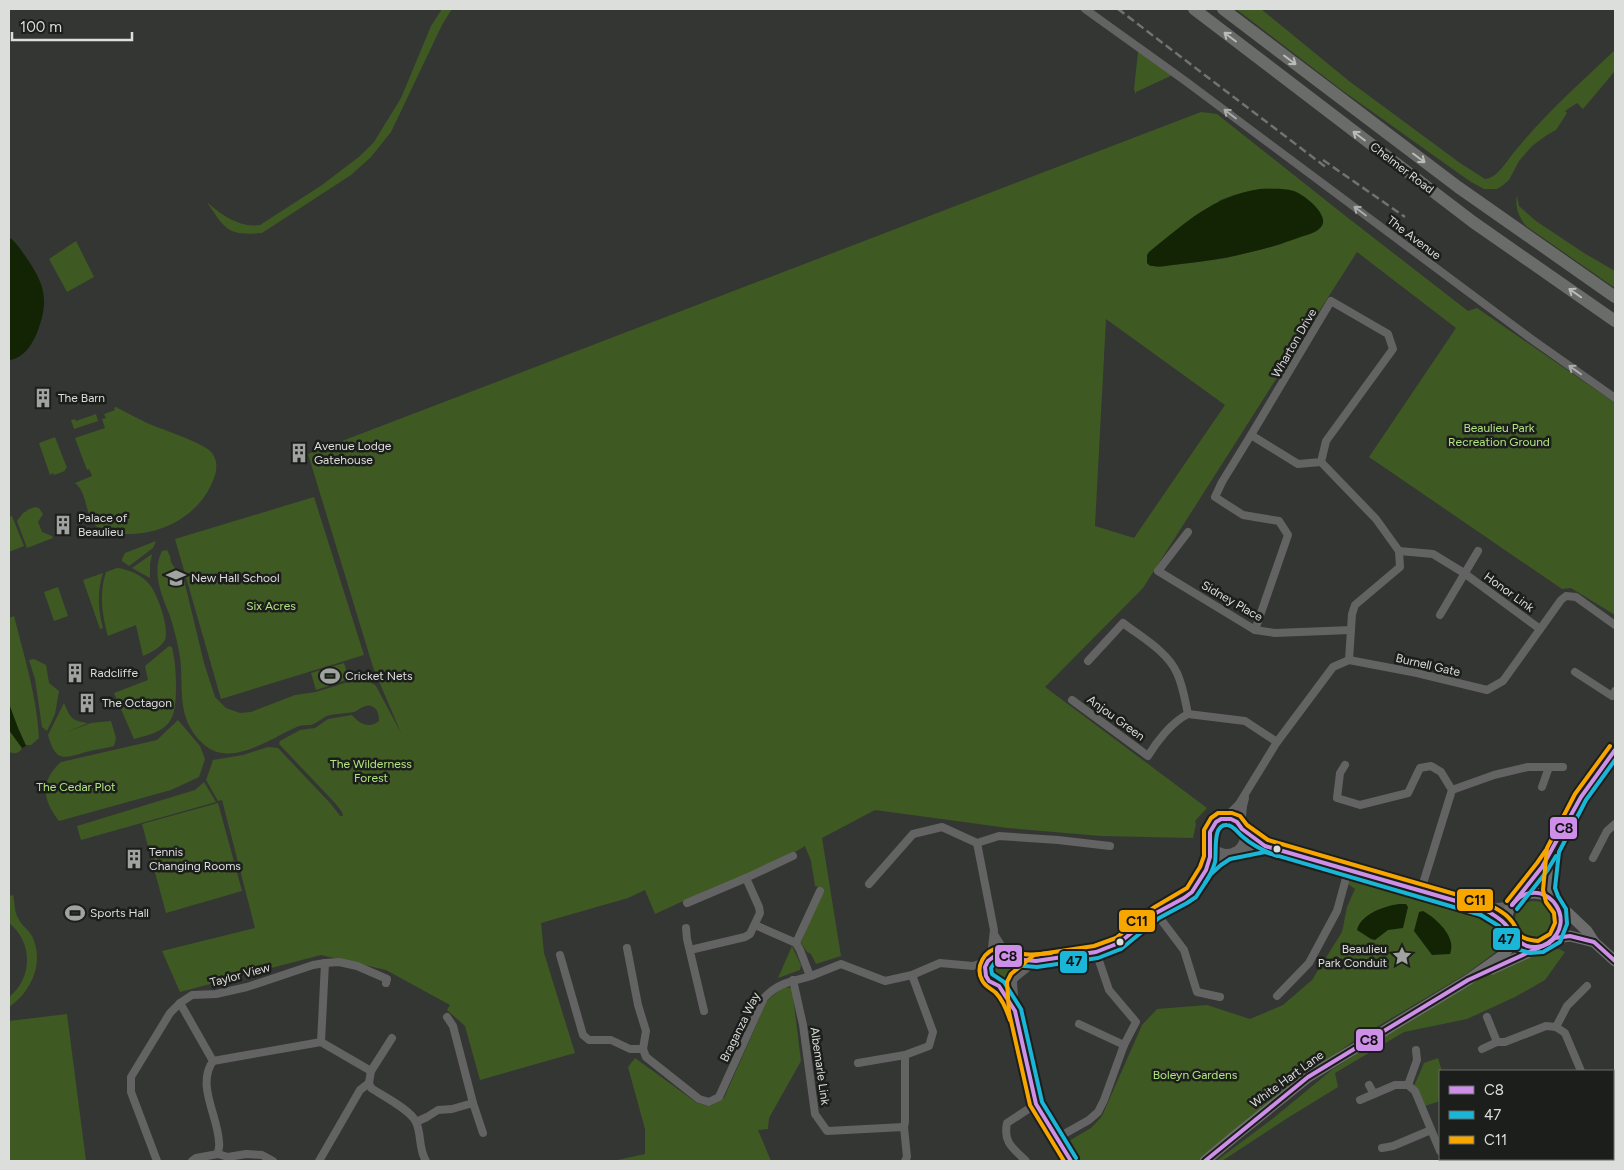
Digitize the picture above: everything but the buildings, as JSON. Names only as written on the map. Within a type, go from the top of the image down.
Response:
[{"type":"main road","name":"Chelmer Road","points":[[1194,9],[1472,222],[1615,321]]},
{"type":"main road","name":"Chelmer Road","points":[[1224,9],[1458,187],[1615,297]]},
{"type":"street","name":"The Avenue","points":[[1085,9],[1530,338],[1615,398]]},
{"type":"street","name":"Wharton Drive","points":[[1251,435],[1331,302],[1388,334],[1393,349],[1326,441],[1321,462]]},
{"type":"street","points":[[1206,870],[1210,857],[1210,832],[1212,826],[1224,819],[1239,804],[1277,742],[1334,666],[1349,660],[1350,630],[1355,605],[1400,567],[1399,550],[1376,519],[1321,462],[1298,464],[1251,435],[1215,497],[1243,515],[1279,521],[1288,535],[1255,630]]},
{"type":"street","name":"Sidney Place","points":[[1188,532],[1158,571],[1255,630],[1275,633],[1350,630]]},
{"type":"street","name":"Honor Link","points":[[1399,550],[1433,554],[1464,573],[1540,629]]},
{"type":"street","name":"Honor Link","points":[[1440,615],[1478,551]]},
{"type":"street","name":"Burnell Gate","points":[[1349,660],[1417,673],[1487,690],[1503,681],[1561,600],[1566,596],[1576,597],[1615,625]]},
{"type":"street","points":[[1088,661],[1123,623],[1164,655],[1172,664],[1182,684],[1188,714],[1245,720],[1277,742]]},
{"type":"street","points":[[1575,672],[1612,696],[1615,692]]},
{"type":"street","name":"Anjou Green","points":[[1072,700],[1148,756],[1176,722],[1188,714]]},
{"type":"street","points":[[1510,932],[1508,915],[1514,902],[1542,867],[1581,797],[1615,750]]},
{"type":"street","points":[[1345,765],[1340,774],[1337,798],[1360,805],[1408,793],[1420,768],[1431,766],[1441,772],[1452,790],[1421,890]]},
{"type":"street","points":[[1452,790],[1494,775],[1528,767],[1563,767]]},
{"type":"street","points":[[1542,787],[1549,767]]},
{"type":"street","points":[[990,959],[1002,954],[1036,961],[1096,952],[1119,943],[1156,913],[1192,892],[1206,870],[1216,860],[1231,852],[1242,843],[1244,834],[1242,827],[1243,806],[1247,791]]},
{"type":"street","points":[[1224,819],[1234,820],[1265,846],[1348,871],[1421,890],[1484,910],[1501,919],[1510,932],[1524,946],[1542,946],[1555,938],[1570,936],[1594,942]]},
{"type":"street","points":[[1593,858],[1607,831],[1615,824]]},
{"type":"street","points":[[869,884],[913,834],[942,827],[977,843],[1000,836],[1110,846]]},
{"type":"street","points":[[1211,842],[1218,851],[1231,852],[1265,846]]},
{"type":"street","points":[[977,843],[994,934],[990,959],[985,972],[989,981]]},
{"type":"street","points":[[1553,850],[1549,889],[1560,911],[1561,920],[1559,931],[1555,938]]},
{"type":"street","points":[[688,903],[793,856]]},
{"type":"street","points":[[1277,996],[1309,963],[1337,911],[1348,871]]},
{"type":"street","points":[[690,950],[745,937],[750,934],[760,913],[746,878]]},
{"type":"street","points":[[796,944],[820,891]]},
{"type":"street","points":[[1484,910],[1514,902],[1526,894],[1536,893],[1545,895],[1568,913],[1587,931],[1594,942],[1615,961]]},
{"type":"street","points":[[1156,913],[1184,950],[1197,992],[1220,997]]},
{"type":"street","points":[[755,925],[796,944],[810,976]]},
{"type":"street","points":[[686,928],[704,1012]]},
{"type":"street","name":"White Hart Lane","points":[[1205,1161],[1308,1077],[1468,980],[1502,956],[1507,950],[1510,932]]},
{"type":"street","points":[[994,934],[1016,964],[1018,972],[1014,979],[1015,1011],[1036,1104],[1071,1161]]},
{"type":"street","name":"White Hart Lane","points":[[1468,980],[1542,946]]},
{"type":"street","points":[[560,955],[583,1035],[589,1040],[611,1040],[630,1049],[642,1049],[646,1031],[638,1005],[627,948]]},
{"type":"street","points":[[1057,1138],[1089,1120],[1098,1112],[1124,1045],[1136,1022],[1109,990],[1096,952]]},
{"type":"street","name":"Braganza Way","points":[[642,1049],[646,1057],[699,1099],[709,1102],[719,1097],[764,998],[773,989],[793,980],[810,976],[841,964],[885,981],[912,975],[940,963],[973,966],[990,959]]},
{"type":"street","points":[[999,986],[1008,985],[1036,961]]},
{"type":"street","name":"Taylor View","points":[[180,1003],[192,996],[223,993],[325,963],[339,962],[357,966],[387,979],[386,983]]},
{"type":"street","points":[[322,1042],[325,963]]},
{"type":"street","points":[[973,966],[989,981],[999,986],[1015,1011]]},
{"type":"street","points":[[858,1063],[905,1055],[929,1046],[933,1032],[912,975]]},
{"type":"street","name":"Albemarle Link","points":[[793,980],[803,1025],[815,1114],[827,1131],[904,1127]]},
{"type":"street","points":[[1556,1027],[1567,1006],[1588,986]]},
{"type":"street","points":[[157,1161],[131,1092],[131,1077],[170,1013],[180,1003],[213,1061]]},
{"type":"street","points":[[447,1017],[453,1026],[473,1104],[483,1133]]},
{"type":"street","points":[[1487,1017],[1497,1042]]},
{"type":"street","points":[[1079,1024],[1124,1045]]},
{"type":"street","points":[[1482,1049],[1497,1042],[1505,1042],[1546,1026],[1556,1027],[1565,1034],[1581,1070]]},
{"type":"street","points":[[392,1038],[371,1072],[369,1083],[371,1088],[409,1113],[416,1122],[421,1154],[426,1161]]},
{"type":"street","points":[[218,1154],[219,1142],[206,1081],[207,1068],[213,1061],[322,1042],[371,1072]]},
{"type":"street","points":[[1408,1085],[1418,1060],[1416,1050]]},
{"type":"street","points":[[905,1055],[904,1127],[907,1156],[905,1161]]},
{"type":"street","points":[[319,1161],[360,1090],[369,1083]]},
{"type":"street","points":[[1369,1085],[1374,1094]]},
{"type":"street","points":[[1360,1100],[1395,1086],[1408,1085],[1415,1091],[1439,1150]]},
{"type":"street","points":[[416,1122],[427,1118],[438,1110],[473,1104]]},
{"type":"street","points":[[1026,1161],[1008,1142],[1005,1132],[1007,1122],[1036,1104]]},
{"type":"street","points":[[1382,1148],[1393,1146],[1431,1130]]},
{"type":"street","points":[[192,1161],[196,1158],[218,1154],[228,1157],[246,1154],[262,1155],[273,1161]]},
{"type":"green space","points":[[442,9],[452,9],[442,25],[391,132],[371,157],[351,175],[262,233],[234,232],[218,219],[207,202],[231,220],[245,224],[260,225],[322,185],[360,156],[374,142],[401,98],[431,26]]},
{"type":"green space","points":[[1236,9],[1261,9],[1349,81],[1460,163],[1485,179],[1498,172],[1538,124],[1615,50],[1615,71],[1583,109],[1577,103],[1565,111],[1567,113],[1556,130],[1532,146],[1519,161],[1509,180],[1497,189],[1484,189],[1471,182],[1343,91]]},
{"type":"green space","points":[[1139,43],[1179,72],[1136,92],[1136,95],[1134,89]]},
{"type":"green space","points":[[1201,112],[1217,114],[1468,311],[1477,308],[1615,403],[1615,615],[1571,588],[1562,589],[1369,457],[1456,328],[1357,252],[1143,588],[1045,687],[1207,808],[1195,821],[1193,838],[1101,836],[1008,828],[875,810],[822,838],[841,956],[816,964],[811,954],[807,952],[801,943],[822,888],[815,886],[811,861],[805,846],[775,864],[655,914],[645,890],[628,898],[541,923],[544,953],[575,1053],[480,1080],[465,1026],[447,1010],[450,1005],[386,970],[321,955],[180,992],[162,951],[255,928],[222,800],[218,801],[206,780],[213,760],[243,755],[268,747],[278,748],[340,816],[343,816],[335,803],[279,744],[280,741],[300,730],[315,728],[328,719],[352,715],[358,721],[368,725],[379,721],[377,710],[367,706],[354,712],[327,716],[311,725],[299,726],[252,749],[241,752],[216,752],[205,746],[193,732],[185,713],[182,697],[181,665],[176,636],[159,584],[157,568],[162,551],[167,550],[171,562],[184,580],[204,663],[215,697],[226,708],[240,713],[251,712],[295,695],[316,692],[348,682],[369,681],[376,686],[401,733],[373,667],[308,454]],"holes":[[[1260,189],[1290,191],[1304,197],[1316,207],[1282,244],[1227,258],[1175,265],[1220,200]],[[1106,319],[1225,405],[1134,538],[1095,526]]]},
{"type":"green space","points":[[1517,195],[1519,206],[1536,221],[1615,271],[1615,288],[1526,226],[1518,211],[1516,204]]},
{"type":"green space","points":[[76,241],[94,277],[67,292],[49,259]]},
{"type":"green space","points":[[116,407],[147,423],[201,445],[212,453],[216,462],[214,478],[200,502],[179,520],[154,531],[126,534],[100,529],[91,519],[82,493],[75,483],[92,476],[89,469],[87,470],[75,438],[105,428],[102,419],[106,418],[104,414],[115,410],[114,408]]},
{"type":"green space","points":[[96,414],[98,421],[74,429],[71,420],[75,419],[76,421]]},
{"type":"green space","points":[[55,437],[67,468],[65,471],[50,475],[39,443]]},
{"type":"green space","name":"Six Acres","points":[[314,497],[364,655],[221,699],[175,539]]},
{"type":"green space","points":[[35,507],[39,508],[43,514],[38,522],[42,532],[53,538],[27,548],[17,521],[23,513]]},
{"type":"green space","points":[[12,516],[24,546],[9,552],[9,517]]},
{"type":"green space","points":[[156,541],[153,548],[129,566],[122,561],[125,553]]},
{"type":"green space","points":[[152,554],[150,578],[132,568]]},
{"type":"green space","points":[[117,568],[143,578],[152,588],[162,611],[166,628],[165,640],[156,650],[143,656],[136,625],[108,636],[107,633],[102,588],[106,572]]},
{"type":"green space","points":[[103,573],[99,600],[103,628],[100,629],[83,580]]},
{"type":"green space","points":[[58,587],[68,616],[54,621],[44,592]]},
{"type":"green space","points":[[14,616],[36,707],[39,738],[31,745],[26,745],[9,704],[9,618]]},
{"type":"green space","points":[[169,646],[172,647],[176,676],[176,699],[172,717],[163,728],[134,739],[114,693],[148,680],[145,666]]},
{"type":"green space","points":[[34,659],[46,665],[49,683],[59,691],[55,714],[47,731],[42,727],[35,679],[29,660]]},
{"type":"green space","name":"Cricket Nets","points":[[344,663],[349,679],[316,690],[311,673]]},
{"type":"green space","points":[[64,703],[72,718],[88,723],[67,732],[91,723],[111,721],[116,738],[114,746],[66,757],[57,754],[48,735]]},
{"type":"green space","name":"The Cedar Plot","points":[[178,720],[200,746],[205,759],[199,777],[171,790],[59,821],[49,805],[46,790],[49,776],[61,762],[157,740]]},
{"type":"green space","points":[[9,730],[22,748],[15,753],[9,752]]},
{"type":"green space","points":[[204,782],[216,802],[81,840],[77,826],[195,790]]},
{"type":"green space","points":[[218,803],[242,891],[166,913],[142,824]]},
{"type":"green space","name":"Boleyn Gardens","points":[[1352,875],[1409,891],[1419,898],[1437,898],[1448,901],[1498,921],[1504,931],[1503,944],[1501,948],[1466,974],[1358,1038],[1281,1093],[1198,1161],[1073,1161],[1062,1145],[1091,1128],[1102,1116],[1142,1025],[1157,1009],[1207,1005],[1250,1019],[1283,1005],[1312,980],[1342,932],[1347,907],[1355,889],[1348,884]]},
{"type":"green space","points":[[13,895],[17,916],[32,936],[37,956],[34,976],[24,993],[9,1007],[9,997],[22,980],[27,960],[22,940],[9,923],[9,896]]},
{"type":"green space","points":[[1534,901],[1541,902],[1547,907],[1552,913],[1552,927],[1547,933],[1541,938],[1534,939],[1527,938],[1521,933],[1516,927],[1515,920],[1516,913],[1521,907],[1527,902]]},
{"type":"green space","points":[[792,946],[801,965],[800,970],[778,978]]},
{"type":"green space","points":[[1559,949],[1565,952],[1545,980],[1515,997],[1467,1019],[1404,1032],[1335,1073],[1338,1087],[1222,1161],[1216,1161],[1271,1120],[1333,1069],[1445,998],[1467,985],[1524,959],[1545,950]]},
{"type":"green space","points":[[1001,958],[1006,959],[1012,965],[1012,975],[1006,981],[1001,982],[996,981],[990,975],[989,970],[990,965],[996,959]]},
{"type":"green space","points":[[783,987],[792,988],[801,1061],[769,1118],[768,1129],[758,1130],[771,1161],[613,1161],[645,1154],[645,1129],[628,1067],[635,1058],[697,1103],[711,1106],[724,1098],[767,1001]]},
{"type":"green space","points":[[67,1014],[86,1161],[9,1161],[9,1021]]},
{"type":"green space","points":[[1438,1058],[1442,1070],[1439,1070],[1439,1101],[1425,1106],[1418,1089],[1414,1086],[1424,1063]]},
{"type":"shaded area","points":[[1260,189],[1286,189],[1299,193],[1321,213],[1323,224],[1317,231],[1312,233],[1240,255],[1163,267],[1151,266],[1147,263],[1149,252],[1200,212],[1228,198]]},
{"type":"shaded area","points":[[9,237],[33,267],[44,294],[41,322],[33,342],[24,353],[11,360],[9,359]]},
{"type":"shaded area","points":[[9,704],[26,746],[22,748],[9,730]]},
{"type":"shaded area","points":[[1406,904],[1408,907],[1403,928],[1388,930],[1375,940],[1357,930],[1359,924],[1368,915],[1380,909]]},
{"type":"shaded area","points":[[1423,911],[1434,918],[1448,935],[1451,941],[1450,954],[1432,955],[1414,931],[1419,912]]},
{"type":"railway","points":[[1118,9],[1327,168]]},
{"type":"railway","points":[[1323,160],[1405,217]]},
{"type":"transit line","name":"C11","points":[[1064,1161],[1030,1105],[1009,1012],[1007,982],[1011,974],[1034,955],[1094,946],[1116,938],[1153,908],[1187,888],[1200,867],[1204,856],[1204,830],[1211,818],[1218,813],[1232,813],[1240,816],[1247,825],[1268,840],[1486,903],[1508,917],[1520,936],[1538,941],[1550,934],[1555,923],[1554,913],[1546,902],[1543,890],[1547,848],[1575,794],[1610,746]]},
{"type":"transit line","name":"C8","points":[[1512,905],[1542,867],[1581,797],[1615,750]]},
{"type":"transit line","name":"47","points":[[1076,1158],[1042,1102],[1021,1009],[1004,982],[992,974],[991,968],[995,962],[1002,960],[1012,965],[1037,967],[1098,958],[1121,949],[1159,918],[1196,897],[1211,874],[1221,865],[1230,859],[1265,852],[1481,915],[1499,926],[1507,940],[1517,949],[1530,953],[1543,952],[1560,942],[1567,924],[1566,909],[1555,888],[1559,852],[1586,800],[1615,760]]},
{"type":"transit line","name":"C8","points":[[1071,1161],[1036,1104],[1015,1011],[999,986],[989,981],[986,976],[985,967],[988,961],[996,955],[1002,954],[1013,959],[1036,961],[1096,952],[1119,943],[1156,913],[1192,892],[1206,870],[1210,857],[1210,832],[1216,822],[1221,819],[1231,819],[1237,822],[1242,829],[1265,846],[1484,909],[1501,920],[1519,941],[1527,946],[1543,945],[1548,943],[1557,934],[1560,914],[1550,898],[1541,894],[1531,893],[1520,897],[1512,905]]},
{"type":"transit line","name":"47","points":[[1205,883],[1214,865],[1217,834],[1222,826],[1231,826],[1251,843],[1277,856]]},
{"type":"transit line","name":"C11","points":[[1507,901],[1546,850]]},
{"type":"transit line","name":"47","points":[[1517,909],[1547,871],[1556,856]]},
{"type":"transit line","name":"C8","points":[[1538,948],[1555,938],[1570,936],[1594,942],[1615,961]]},
{"type":"transit line","name":"C8","points":[[1205,1161],[1308,1077],[1468,980],[1549,943]]},
{"type":"transit line","name":"C11","points":[[1010,1020],[1001,999],[982,980],[980,975],[982,960],[989,952],[999,948],[1025,954],[1051,953]]},
{"type":"place","name":"The Barn","points":[[43,398]]},
{"type":"place","name":"Avenue Lodge Gatehouse","points":[[299,453]]},
{"type":"place","name":"Palace of Beaulieu","points":[[63,525]]},
{"type":"place","name":"New Hall School","points":[[176,578]]},
{"type":"place","name":"Radcliffe","points":[[75,673]]},
{"type":"place","name":"Cricket Nets","points":[[330,676]]},
{"type":"place","name":"The Octagon","points":[[87,703]]},
{"type":"place","name":"Tennis Changing Rooms","points":[[134,859]]},
{"type":"place","name":"Sports Hall","points":[[75,913]]},
{"type":"place","name":"Beaulieu Park Conduit","points":[[1402,956]]},
{"type":"park label","name":"Beaulieu Park Recreation Ground","points":[[1499,435]]},
{"type":"park label","name":"The Wilderness Forest","points":[[371,771]]}]
